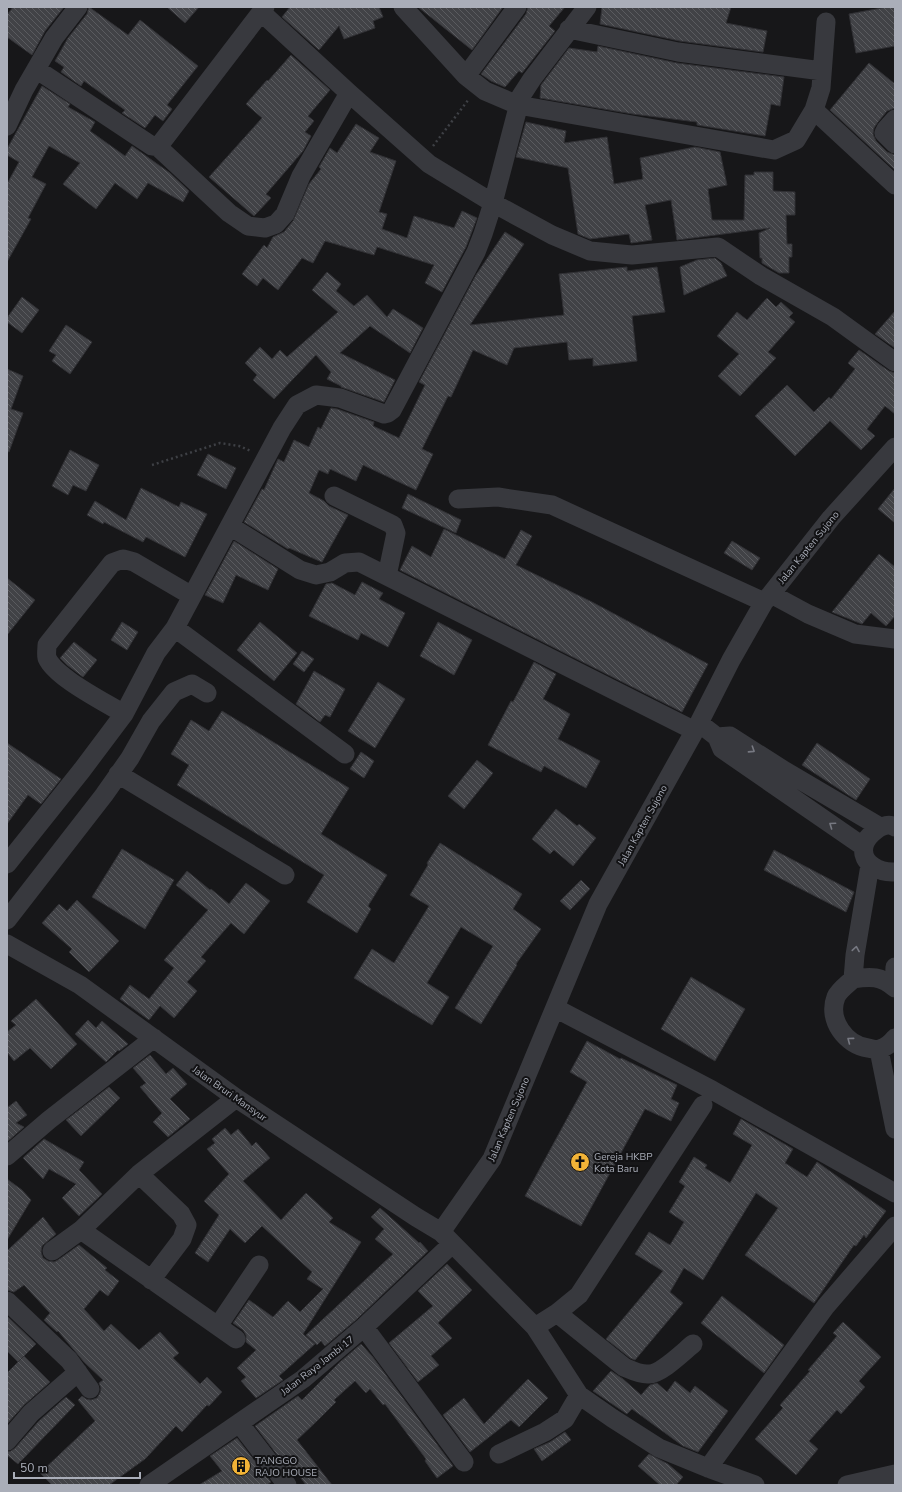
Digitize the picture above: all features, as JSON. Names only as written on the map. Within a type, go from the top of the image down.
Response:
[{"type":"street","points":[[7,126],[24,90],[54,38],[78,7]]},
{"type":"street","points":[[473,81],[517,7]]},
{"type":"street","points":[[7,864],[82,770],[124,714],[156,653],[175,628],[266,457],[296,405],[316,395],[340,398],[384,414],[392,410],[476,252],[493,203],[521,96],[569,29],[587,7]]},
{"type":"street","points":[[158,147],[263,10],[349,93],[428,164],[493,203],[552,235],[590,251],[632,255],[718,247],[760,276],[833,317],[895,362]]},
{"type":"street","points":[[413,11],[473,81],[485,91],[518,105],[774,150],[796,140],[814,110],[821,88],[826,22]]},
{"type":"street","points":[[569,29],[678,52],[822,71]]},
{"type":"street","points":[[36,69],[152,146],[158,147],[229,213],[248,226],[265,228],[276,224],[285,214],[301,176],[349,93]]},
{"type":"street","points":[[814,110],[895,185]]},
{"type":"street","points":[[895,119],[884,133],[895,144]]},
{"type":"street","name":"Jalan Kapten Sujono","points":[[447,1238],[492,1159],[598,904],[697,727],[731,660],[768,598],[831,518],[895,447]]},
{"type":"street","points":[[334,496],[393,525],[396,534],[387,576]]},
{"type":"street","points":[[458,499],[498,497],[552,505],[855,634],[895,639]]},
{"type":"street","points":[[230,526],[300,570],[316,575],[330,572],[345,563],[359,562],[717,737],[722,749],[781,779],[891,824]]},
{"type":"street","points":[[124,714],[64,677],[52,666],[47,656],[47,645],[112,563],[123,559],[134,562],[192,596]]},
{"type":"street","points":[[175,628],[345,754]]},
{"type":"street","points":[[7,920],[104,795],[130,758],[151,721],[174,692],[192,684],[207,693]]},
{"type":"street","points":[[118,774],[285,875]]},
{"type":"street","points":[[781,779],[867,856],[877,870],[886,873],[895,872]]},
{"type":"street","points":[[853,979],[867,856],[872,834],[891,824]]},
{"type":"street","name":"Jalan Bruri Mansyur","points":[[7,944],[80,985],[236,1098],[447,1238],[535,1327],[579,1395]]},
{"type":"street","points":[[894,988],[895,967]]},
{"type":"street","points":[[894,988],[881,979],[869,976],[853,979],[836,997],[834,1010],[836,1022],[842,1034],[853,1043],[866,1048],[879,1050],[895,1038]]},
{"type":"street","points":[[555,1008],[712,1090],[895,1193]]},
{"type":"street","points":[[7,1156],[49,1120],[154,1038]]},
{"type":"street","points":[[879,1050],[895,1129]]},
{"type":"street","points":[[52,1251],[81,1230],[139,1174],[236,1098]]},
{"type":"street","points":[[535,1327],[557,1313],[579,1295],[703,1104]]},
{"type":"street","points":[[139,1174],[181,1214],[187,1225],[182,1239],[151,1280]]},
{"type":"street","points":[[708,1468],[826,1306],[895,1226]]},
{"type":"street","points":[[81,1230],[236,1339]]},
{"type":"street","name":"Jalan Raya Jambi 17","points":[[149,1485],[303,1379],[364,1327],[447,1238]]},
{"type":"street","points":[[218,1326],[259,1265]]},
{"type":"street","points":[[7,1301],[69,1360],[90,1389]]},
{"type":"street","points":[[557,1313],[624,1367],[637,1372],[649,1374],[658,1371],[693,1344]]},
{"type":"street","points":[[364,1327],[464,1462]]},
{"type":"street","points":[[7,1441],[31,1413],[78,1372]]},
{"type":"street","points":[[499,1454],[545,1432],[564,1419],[579,1395],[658,1448],[755,1485]]},
{"type":"street","points":[[239,1423],[288,1485]]},
{"type":"street","points":[[847,1485],[895,1474]]},
{"type":"path","points":[[422,158],[473,81]]},
{"type":"path","points":[[152,466],[220,444],[239,446],[266,457]]},
{"type":"building","points":[[13,7],[64,7],[45,31],[32,55],[7,37],[7,15]]},
{"type":"building","points":[[89,7],[128,35],[140,20],[198,66],[167,105],[172,109],[163,121],[155,115],[145,128],[122,113],[125,110],[84,81],[81,86],[61,72],[64,67],[55,61],[68,38],[87,14]]},
{"type":"building","points":[[167,7],[199,7],[185,23]]},
{"type":"building","points":[[290,7],[379,7],[383,17],[373,21],[375,28],[344,39],[339,26],[319,50],[282,17]]},
{"type":"building","points":[[418,7],[503,7],[472,50]]},
{"type":"building","points":[[528,7],[565,7],[549,26],[555,31],[522,73],[519,71],[505,87],[491,81],[481,74],[526,14]]},
{"type":"building","points":[[602,7],[731,7],[726,23],[767,31],[763,52],[680,41],[600,24]]},
{"type":"building","points":[[887,7],[895,7],[895,46],[856,53],[849,14]]},
{"type":"building","points":[[598,46],[677,63],[784,77],[780,106],[771,104],[765,136],[697,125],[697,122],[633,114],[540,98],[541,85],[569,48],[597,52]]},
{"type":"building","points":[[291,55],[330,90],[308,116],[314,121],[305,132],[311,136],[303,151],[266,194],[271,198],[254,216],[209,177],[262,118],[246,104]]},
{"type":"building","points":[[869,63],[895,84],[895,108],[887,111],[874,128],[873,134],[876,141],[887,152],[895,155],[895,170],[830,110]]},
{"type":"building","points":[[42,86],[70,104],[68,107],[95,122],[90,131],[125,156],[132,146],[170,173],[189,191],[183,202],[148,183],[137,199],[115,183],[96,209],[63,184],[80,163],[49,146],[32,177],[46,184],[28,218],[31,219],[7,262],[7,184],[19,162],[7,155],[7,149]]},
{"type":"building","points":[[526,122],[566,131],[564,143],[607,137],[614,184],[643,179],[640,158],[695,147],[720,152],[727,185],[708,189],[712,220],[744,220],[745,175],[754,175],[754,172],[773,172],[773,191],[795,192],[795,215],[786,215],[787,244],[792,244],[792,257],[789,257],[789,273],[779,273],[762,263],[762,258],[760,258],[759,233],[770,228],[677,240],[671,200],[645,205],[652,240],[631,243],[629,234],[590,239],[578,234],[568,168],[516,157]]},
{"type":"building","points":[[356,124],[379,138],[370,152],[396,161],[379,212],[387,214],[382,229],[407,238],[414,216],[454,228],[462,211],[477,218],[466,247],[442,292],[425,283],[434,265],[377,247],[374,255],[325,241],[313,263],[302,258],[278,290],[263,278],[257,286],[242,274],[264,245],[267,248],[273,237],[284,232],[293,221],[309,184],[321,169],[319,167],[330,148],[337,153]]},
{"type":"building","points":[[505,232],[524,244],[470,325],[564,315],[559,274],[627,267],[627,271],[657,267],[665,312],[632,316],[637,361],[593,366],[593,358],[569,360],[567,342],[514,348],[507,365],[473,350],[451,397],[448,396],[422,449],[433,454],[416,490],[363,465],[356,481],[330,469],[328,474],[319,470],[309,493],[324,501],[329,506],[348,515],[322,562],[289,548],[288,549],[244,522],[262,489],[264,490],[278,459],[284,462],[294,440],[309,447],[318,427],[321,429],[331,408],[374,422],[373,426],[399,438],[425,385],[419,382],[476,275]]},
{"type":"building","points":[[715,258],[721,263],[727,276],[684,295],[680,267],[697,260]]},
{"type":"building","points":[[327,272],[341,284],[336,291],[354,306],[367,295],[387,317],[393,309],[423,328],[410,353],[370,326],[340,353],[395,380],[384,402],[341,387],[327,379],[331,372],[316,355],[274,399],[253,380],[257,375],[245,363],[260,347],[272,359],[280,350],[287,357],[338,312],[312,290]]},
{"type":"building","points":[[22,297],[39,310],[22,333],[7,322],[7,318]]},
{"type":"building","points":[[767,298],[776,307],[781,302],[793,313],[789,317],[795,322],[768,352],[776,358],[740,396],[718,376],[739,354],[717,336],[737,312],[747,320]]},
{"type":"building","points":[[895,311],[895,348],[875,334]]},
{"type":"building","points":[[66,325],[92,342],[70,374],[52,361],[56,355],[49,351]]},
{"type":"building","points":[[859,350],[889,371],[895,373],[895,414],[885,406],[867,429],[875,436],[861,450],[830,421],[795,456],[755,416],[787,385],[814,412],[829,397],[831,399],[855,369],[848,363]]},
{"type":"building","points":[[7,369],[23,376],[11,409],[23,413],[9,452],[7,451]]},
{"type":"building","points":[[70,450],[99,465],[86,491],[73,485],[68,495],[52,486]]},
{"type":"building","points":[[208,454],[236,468],[226,489],[197,475]]},
{"type":"building","points":[[141,488],[179,507],[181,502],[207,514],[185,557],[146,537],[143,542],[87,515],[95,501],[126,520]]},
{"type":"building","points":[[895,488],[895,523],[878,509]]},
{"type":"building","points":[[408,494],[461,520],[456,533],[402,508]]},
{"type":"building","points":[[444,529],[505,559],[521,530],[532,536],[516,565],[592,602],[708,664],[682,712],[400,570],[412,546],[431,557]]},
{"type":"building","points":[[234,541],[278,569],[268,590],[236,575],[223,603],[205,595]]},
{"type":"building","points":[[732,541],[760,558],[752,570],[724,553]]},
{"type":"building","points":[[879,554],[895,567],[895,616],[886,626],[871,613],[862,624],[832,612]]},
{"type":"building","points":[[7,578],[35,600],[7,635]]},
{"type":"building","points":[[362,582],[383,593],[379,599],[405,613],[388,647],[361,633],[358,640],[309,616],[326,584],[332,583],[355,595]]},
{"type":"building","points":[[122,622],[138,632],[127,650],[111,640]]},
{"type":"building","points":[[260,622],[297,653],[274,681],[237,650]]},
{"type":"building","points":[[438,622],[472,640],[454,675],[420,656]]},
{"type":"building","points":[[74,642],[97,660],[83,677],[60,658]]},
{"type":"building","points":[[302,651],[314,659],[304,672],[293,664]]},
{"type":"building","points":[[534,662],[556,674],[543,699],[570,714],[558,739],[600,761],[586,788],[544,766],[541,772],[488,745],[511,701],[513,702]]},
{"type":"building","points":[[314,671],[345,689],[330,717],[325,715],[320,722],[296,704]]},
{"type":"building","points":[[378,682],[405,699],[375,748],[348,731]]},
{"type":"building","points":[[222,711],[349,788],[321,834],[387,875],[368,906],[371,909],[357,933],[307,902],[324,875],[177,785],[189,765],[171,754],[191,720],[209,731]]},
{"type":"building","points":[[7,743],[61,779],[41,804],[28,795],[7,824]]},
{"type":"building","points":[[817,743],[870,779],[856,800],[802,765]]},
{"type":"building","points":[[361,752],[374,761],[364,778],[350,769]]},
{"type":"building","points":[[477,760],[493,773],[464,809],[448,796]]},
{"type":"building","points":[[556,809],[577,826],[579,824],[596,838],[573,866],[554,850],[550,854],[532,839]]},
{"type":"building","points":[[440,843],[522,894],[513,909],[541,929],[516,964],[517,965],[481,1024],[455,1008],[493,946],[461,927],[427,983],[449,997],[432,1025],[354,978],[372,949],[394,963],[429,906],[410,895],[428,865],[427,863]]},
{"type":"building","points":[[122,849],[174,880],[145,929],[92,897]]},
{"type":"building","points":[[774,850],[854,892],[846,912],[764,870]]},
{"type":"building","points":[[187,871],[229,904],[246,883],[270,901],[244,934],[231,923],[201,957],[206,961],[187,982],[197,991],[174,1018],[160,1006],[149,1020],[120,999],[130,985],[149,999],[174,968],[164,960],[208,910],[176,885]]},
{"type":"building","points":[[581,880],[590,889],[570,910],[560,901]]},
{"type":"building","points":[[77,900],[119,941],[89,972],[69,952],[72,949],[42,923],[59,904],[67,911]]},
{"type":"building","points":[[691,977],[745,1009],[715,1061],[661,1029]]},
{"type":"building","points":[[36,999],[77,1044],[51,1069],[30,1048],[14,1061],[7,1052],[7,1032],[16,1025],[11,1021]]},
{"type":"building","points":[[88,1020],[96,1028],[102,1021],[128,1044],[119,1051],[118,1050],[106,1062],[75,1034]]},
{"type":"building","points":[[587,1041],[620,1059],[621,1058],[677,1085],[671,1099],[679,1103],[671,1121],[645,1109],[581,1226],[525,1196],[587,1082],[570,1072]]},
{"type":"building","points":[[150,1055],[166,1074],[173,1068],[187,1084],[170,1099],[190,1119],[168,1137],[153,1122],[162,1113],[140,1087],[146,1083],[133,1068]]},
{"type":"building","points":[[109,1087],[120,1098],[81,1136],[66,1120]]},
{"type":"building","points":[[16,1101],[27,1115],[16,1123],[24,1127],[7,1142],[7,1108]]},
{"type":"building","points":[[741,1119],[793,1149],[785,1163],[807,1177],[817,1162],[886,1211],[866,1238],[864,1235],[856,1246],[854,1245],[814,1303],[745,1255],[778,1208],[756,1193],[703,1280],[684,1268],[670,1292],[683,1303],[635,1360],[630,1358],[606,1339],[663,1271],[635,1254],[649,1232],[670,1245],[684,1222],[669,1212],[685,1186],[679,1182],[694,1157],[707,1165],[705,1168],[730,1183],[752,1145],[733,1134]]},
{"type":"building","points":[[225,1128],[231,1135],[238,1129],[252,1146],[256,1142],[270,1158],[243,1181],[281,1220],[306,1193],[333,1218],[329,1222],[361,1242],[303,1334],[315,1344],[279,1376],[283,1380],[256,1398],[241,1381],[246,1377],[237,1368],[256,1350],[246,1342],[246,1335],[243,1330],[233,1323],[249,1300],[273,1317],[288,1301],[300,1312],[323,1289],[307,1279],[312,1272],[262,1226],[245,1243],[230,1229],[208,1262],[195,1253],[219,1215],[204,1201],[229,1174],[207,1149],[215,1143],[212,1139]]},
{"type":"building","points":[[44,1139],[84,1162],[79,1170],[102,1194],[79,1216],[62,1198],[76,1184],[49,1169],[43,1179],[23,1158]]},
{"type":"building","points":[[7,1179],[22,1190],[31,1200],[7,1240]]},
{"type":"building","points":[[380,1208],[419,1243],[420,1242],[428,1251],[357,1319],[325,1346],[321,1341],[317,1345],[306,1335],[393,1254],[375,1239],[384,1229],[371,1217]]},
{"type":"building","points":[[43,1217],[56,1234],[42,1246],[41,1252],[43,1258],[54,1262],[79,1245],[107,1268],[105,1270],[119,1281],[108,1296],[100,1290],[84,1309],[104,1331],[111,1324],[139,1350],[160,1332],[179,1353],[173,1358],[200,1384],[207,1377],[222,1392],[209,1406],[207,1405],[182,1432],[176,1426],[145,1459],[109,1485],[52,1485],[40,1473],[95,1421],[78,1400],[82,1396],[91,1400],[97,1398],[101,1388],[99,1383],[103,1380],[84,1362],[58,1331],[57,1332],[44,1320],[50,1313],[24,1285],[14,1292],[7,1290],[7,1251]]},
{"type":"building","points":[[447,1264],[472,1290],[438,1323],[452,1338],[431,1356],[439,1365],[418,1382],[389,1343],[433,1306],[418,1291]]},
{"type":"building","points":[[722,1296],[784,1345],[764,1373],[701,1323]]},
{"type":"building","points":[[7,1316],[36,1344],[18,1362],[7,1351]]},
{"type":"building","points":[[843,1322],[881,1357],[859,1381],[865,1387],[841,1414],[837,1410],[809,1441],[818,1449],[796,1475],[755,1439],[783,1408],[780,1405],[810,1371],[808,1370],[837,1336],[833,1333]]},
{"type":"building","points":[[361,1344],[372,1356],[453,1466],[437,1478],[425,1461],[426,1459],[385,1404],[383,1405],[370,1389],[366,1393],[355,1381],[334,1400],[336,1402],[297,1440],[332,1485],[306,1485],[292,1466],[288,1469],[255,1426],[298,1396],[302,1400],[340,1362]]},
{"type":"building","points":[[24,1356],[50,1382],[24,1405],[7,1424],[7,1373]]},
{"type":"building","points":[[611,1371],[623,1379],[641,1395],[650,1385],[657,1383],[667,1392],[675,1381],[690,1393],[695,1386],[728,1411],[698,1452],[683,1446],[632,1409],[627,1414],[593,1391]]},
{"type":"building","points":[[528,1379],[548,1398],[519,1427],[511,1420],[470,1452],[443,1415],[464,1398],[484,1424]]},
{"type":"building","points":[[66,1397],[75,1405],[18,1464],[7,1455],[7,1452],[15,1448],[39,1421]]},
{"type":"building","points":[[565,1432],[571,1440],[542,1461],[534,1449],[550,1442]]},
{"type":"building","name":"TANGGO RAJO HOUSE","points":[[237,1438],[271,1482],[267,1485],[199,1485],[222,1471],[210,1456]]},
{"type":"building","points":[[649,1454],[668,1464],[683,1477],[676,1485],[660,1485],[638,1466]]},
{"type":"place","name":"Gereja HKBP Kota Baru","points":[[580,1162]]},
{"type":"place","name":"TANGGO RAJO HOUSE","points":[[241,1466]]}]
